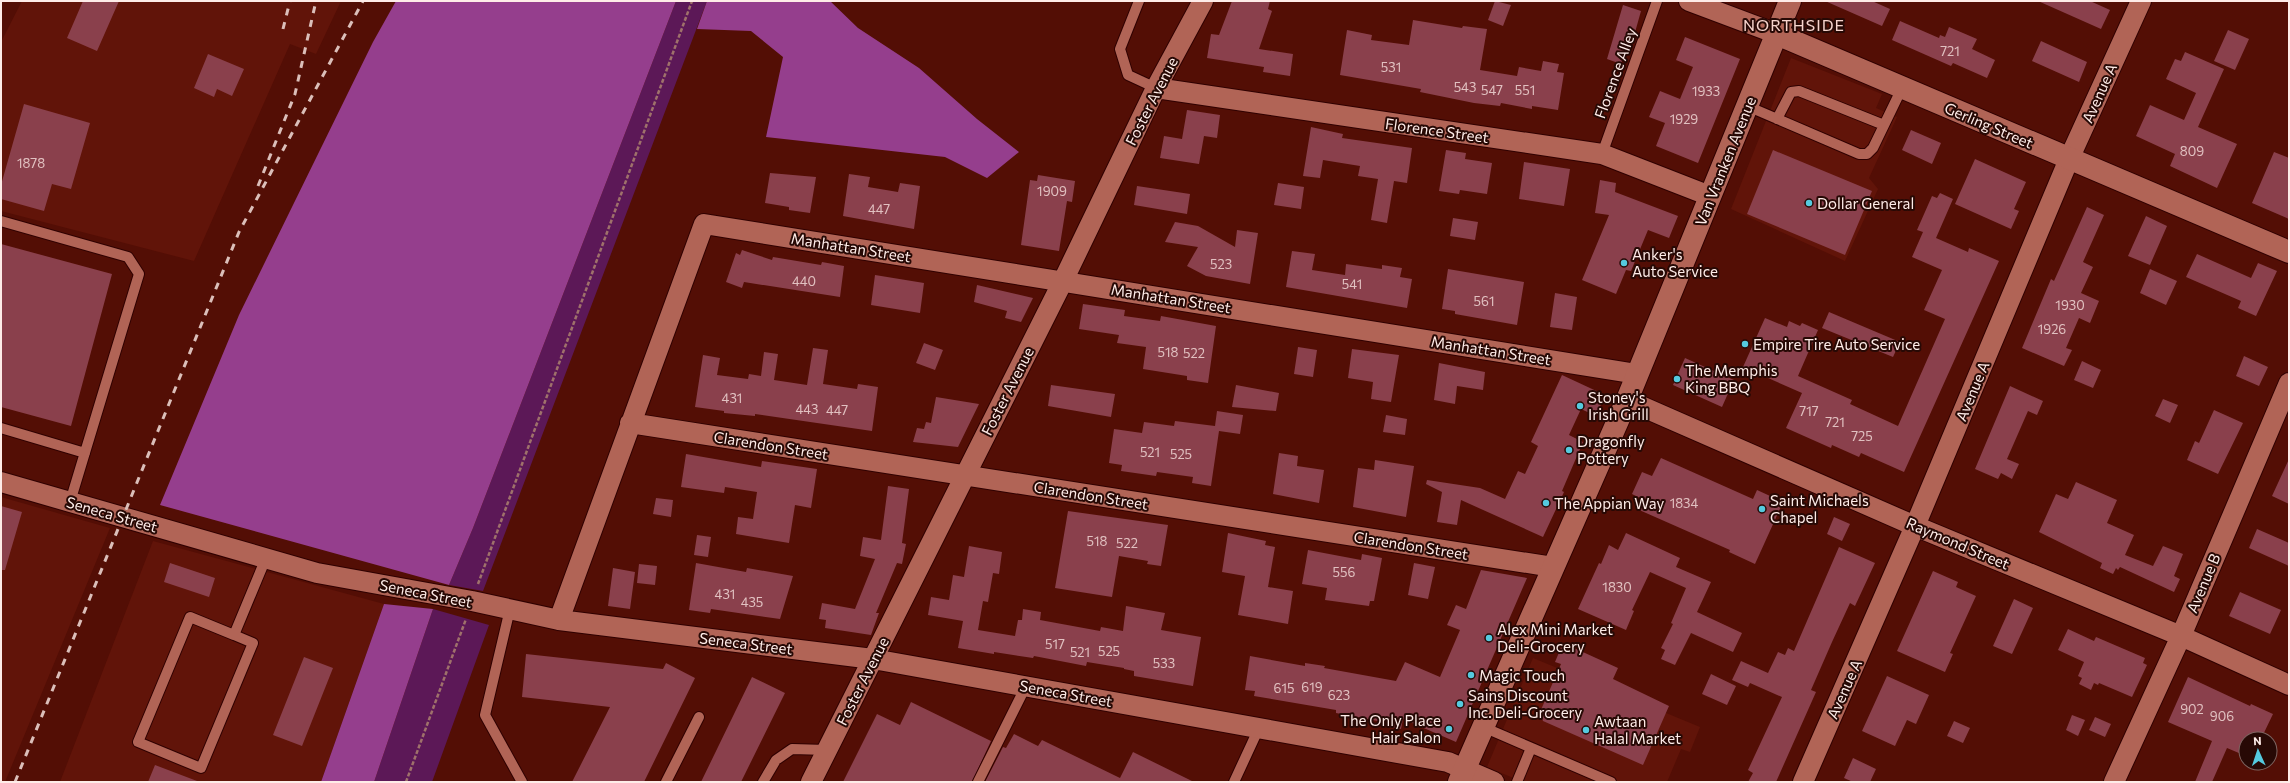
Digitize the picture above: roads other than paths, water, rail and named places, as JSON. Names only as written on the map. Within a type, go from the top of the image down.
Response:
[{"type":"street","name":"Foster Avenue","points":[[811,782],[1063,281],[1156,88],[1203,1]]},
{"type":"street","name":"Gerling Street","points":[[1689,1],[1777,34],[2289,252]]},
{"type":"street","name":"Van Vranken Avenue","points":[[1462,776],[1627,400],[1790,1]]},
{"type":"street","name":"Avenue A","points":[[1803,782],[1915,526],[2069,159],[2141,1]]},
{"type":"street","name":"Florence Street","points":[[1156,88],[1602,154],[1710,196]]},
{"type":"street","name":"Manhattan Street","points":[[630,423],[704,224],[1637,374]]},
{"type":"street","name":"Avenue B","points":[[2114,782],[2181,636],[2289,383]]},
{"type":"street","name":"Raymond Street","points":[[1627,400],[1915,526],[2181,636],[2289,685]]},
{"type":"street","name":"Clarendon Street","points":[[630,423],[1553,567]]},
{"type":"street","points":[[559,620],[630,423]]},
{"type":"street","name":"Seneca Street","points":[[1,482],[317,572],[510,609],[559,620],[873,658],[1448,762],[1462,776],[1494,782]]},
{"type":"lane","points":[[1139,1],[1120,49],[1128,75],[1156,88]]},
{"type":"lane","name":"Florence Alley","points":[[1602,154],[1657,1]]},
{"type":"lane","points":[[1748,106],[1859,154],[1867,154],[1873,148],[1902,88]]},
{"type":"lane","points":[[1777,119],[1787,95],[1790,92],[1799,92],[1884,125]]},
{"type":"lane","points":[[1,222],[128,257],[139,274],[70,502]]},
{"type":"lane","points":[[1,428],[85,453]]},
{"type":"lane","points":[[234,635],[266,558]]},
{"type":"lane","points":[[510,609],[485,715],[522,782]]},
{"type":"lane","points":[[190,617],[234,635],[253,643],[201,768],[138,742],[190,617]]},
{"type":"lane","points":[[978,782],[1026,686]]},
{"type":"lane","points":[[666,782],[699,717]]},
{"type":"lane","points":[[1483,727],[1611,782]]},
{"type":"lane","points":[[1234,782],[1259,728]]},
{"type":"lane","points":[[1517,782],[1531,748]]},
{"type":"lane","points":[[763,782],[776,760],[792,749],[827,750]]},
{"type":"railway","points":[[283,29],[290,1]]},
{"type":"railway","points":[[258,186],[295,94],[316,1]]},
{"type":"railway","points":[[15,782],[239,232],[363,1]]},
{"type":"place","name":"Dollar General","points":[[1809,203]]},
{"type":"place","name":"Anker's Auto Service","points":[[1624,263]]},
{"type":"place","name":"Empire Tire Auto Service","points":[[1745,344]]},
{"type":"place","name":"The Memphis King BBQ","points":[[1677,379]]},
{"type":"place","name":"Stoney's Irish Grill","points":[[1580,406]]},
{"type":"place","name":"Dragonfly Pottery","points":[[1569,450]]},
{"type":"place","name":"The Appian Way","points":[[1546,503]]},
{"type":"place","name":"Saint Michaels Chapel","points":[[1762,509]]},
{"type":"place","name":"Alex Mini Market Deli-Grocery","points":[[1489,638]]},
{"type":"place","name":"Magic Touch","points":[[1471,675]]},
{"type":"place","name":"Sains Discount Inc. Deli-Grocery","points":[[1460,704]]},
{"type":"place","name":"The Only Place Hair Salon","points":[[1449,729]]},
{"type":"place","name":"Awtaan Halal Market","points":[[1586,730]]},
{"type":"district","name":"NORTHSIDE","points":[[1794,24]]}]
